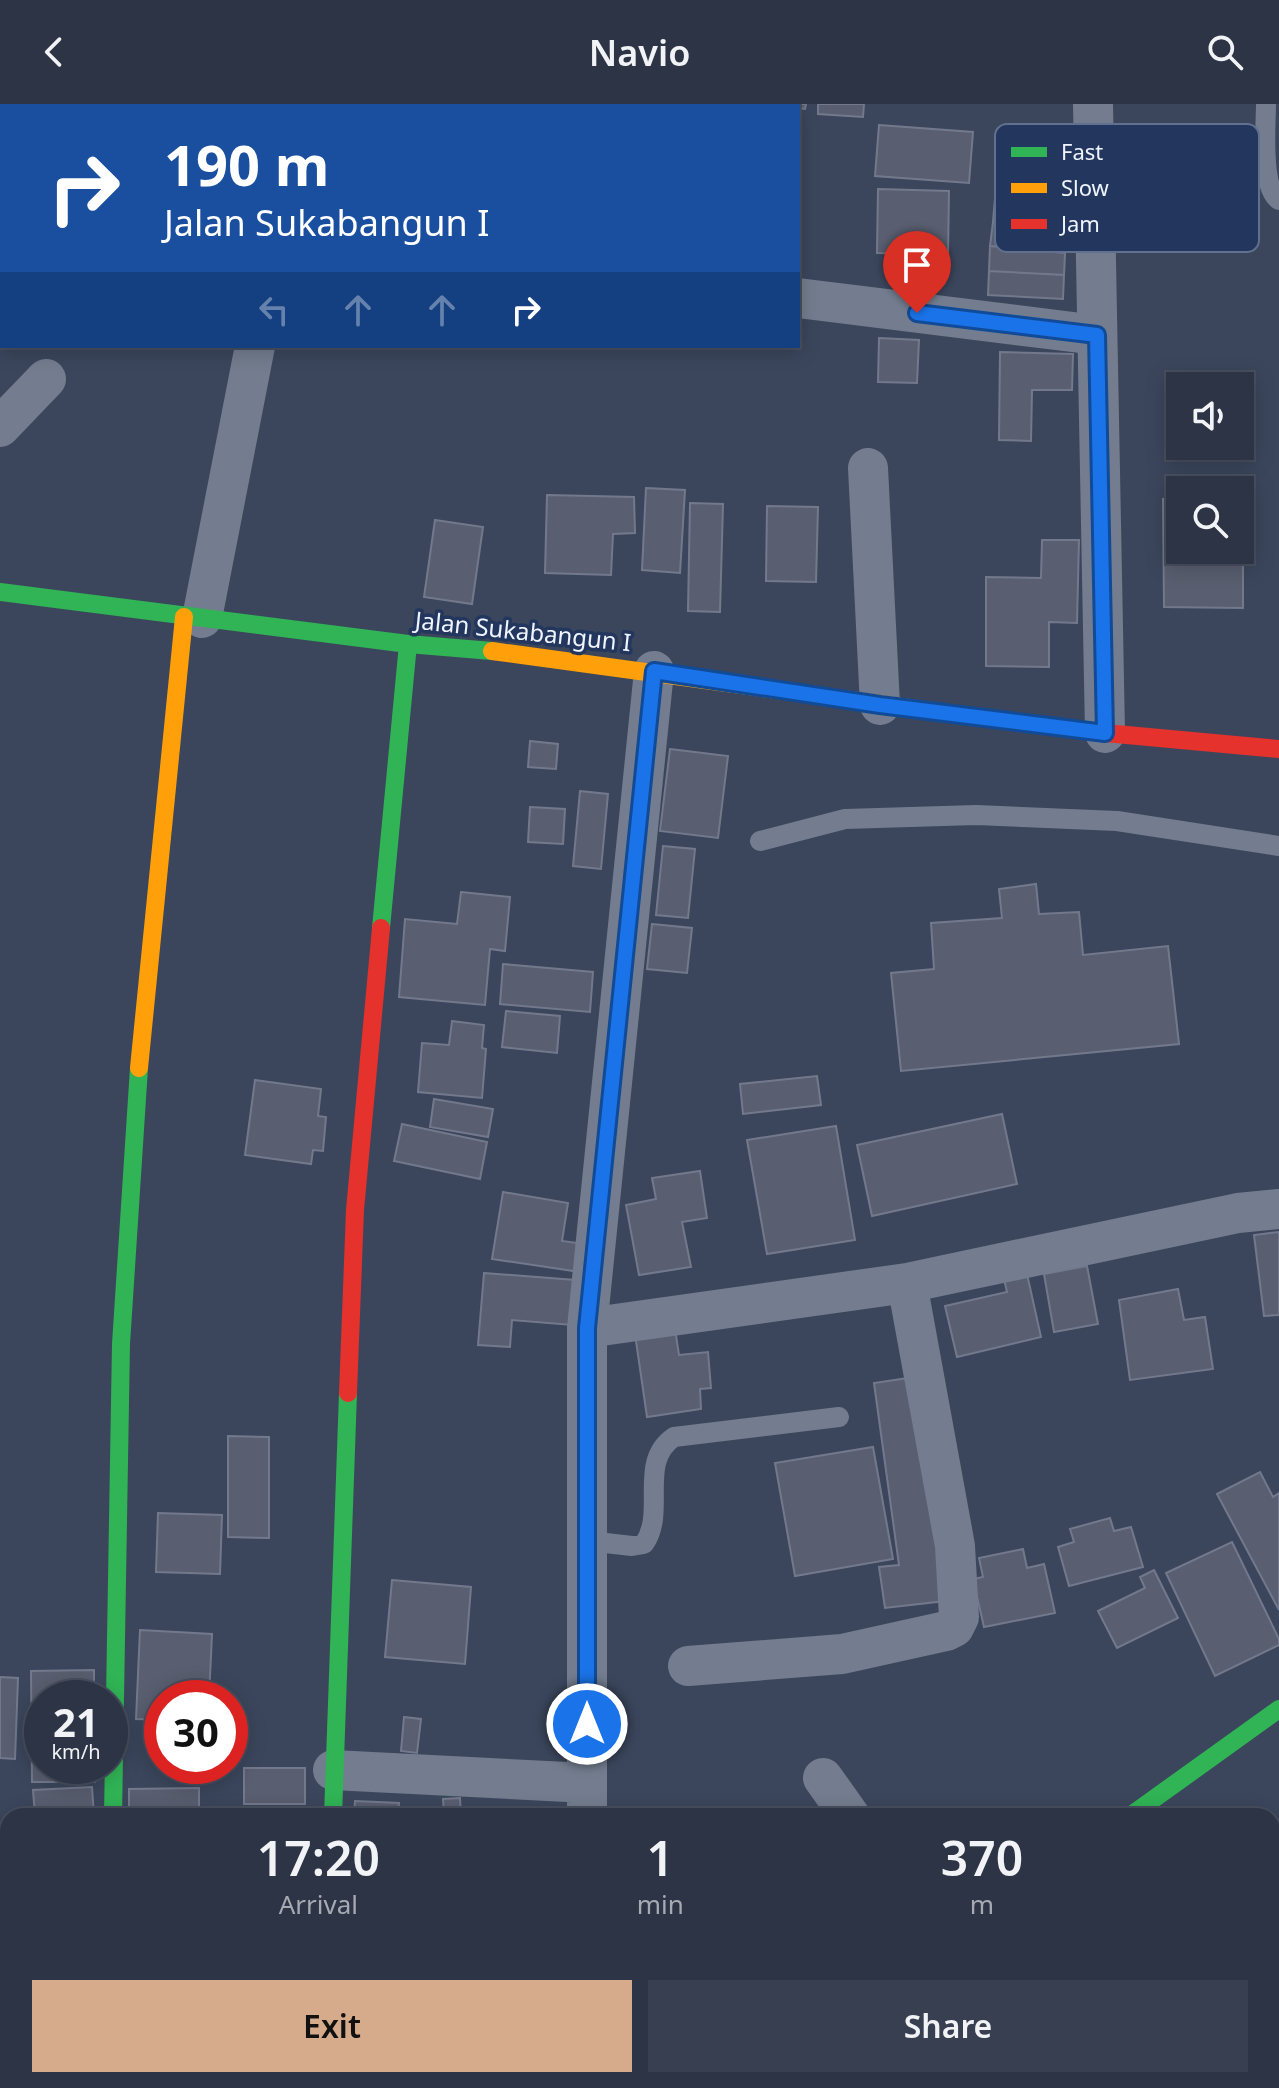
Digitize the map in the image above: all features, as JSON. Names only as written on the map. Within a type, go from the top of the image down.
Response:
[{"type":"street","points":[[1093,104],[1093,124]]},
{"type":"street","points":[[1096,252],[1105,733]]},
{"type":"street","points":[[800,298],[1097,335]]},
{"type":"street","points":[[113,1808],[121,1344],[137,1090],[193,617],[255,348]]},
{"type":"street","points":[[0,427],[46,379]]},
{"type":"street","points":[[868,468],[880,705]]},
{"type":"street","name":"Jalan Sukabangun I","points":[[0,592],[408,644],[496,651],[654,671],[880,705],[1105,733],[1279,749]]},
{"type":"street","points":[[333,1808],[355,1210],[408,644]]},
{"type":"street","points":[[333,1770],[587,1800],[587,1328],[654,671]]},
{"type":"street","points":[[587,1328],[907,1283],[1238,1213],[1279,1209]]},
{"type":"street","points":[[688,1666],[842,1654],[954,1627],[959,1617],[955,1546],[907,1283]]},
{"type":"street","points":[[1141,1808],[1279,1709]]},
{"type":"street","points":[[823,1778],[844,1808]]},
{"type":"lane","points":[[1266,104],[1268,181],[1272,195],[1279,200]]},
{"type":"lane","points":[[760,841],[845,819],[976,815],[1117,821],[1279,846]]},
{"type":"lane","points":[[588,1541],[632,1546],[644,1544],[650,1531],[656,1460],[661,1448],[674,1437],[839,1417]]},
{"type":"building","points":[[818,104],[864,104],[863,117],[818,114]]},
{"type":"building","points":[[879,125],[973,132],[969,183],[875,176]]},
{"type":"building","points":[[878,189],[949,191],[948,254],[877,253]]},
{"type":"building","points":[[993,222],[995,222],[995,246],[990,246]]},
{"type":"building","points":[[990,246],[995,246],[995,252],[1065,253],[1064,275],[989,271]]},
{"type":"building","points":[[989,271],[1064,275],[1063,299],[988,295]]},
{"type":"building","points":[[879,338],[919,340],[917,383],[878,382]]},
{"type":"building","points":[[1000,352],[1073,354],[1072,390],[1032,390],[1031,441],[999,440]]},
{"type":"building","points":[[646,488],[685,490],[680,573],[642,570]]},
{"type":"building","points":[[547,495],[634,497],[635,533],[613,534],[611,575],[545,573]]},
{"type":"building","points":[[1163,499],[1166,499],[1166,564],[1243,564],[1243,608],[1164,607]]},
{"type":"building","points":[[690,503],[723,504],[720,612],[688,611]]},
{"type":"building","points":[[767,506],[818,507],[816,582],[766,581]]},
{"type":"building","points":[[435,520],[483,527],[472,604],[424,597]]},
{"type":"building","points":[[1042,540],[1079,540],[1077,623],[1049,622],[1049,667],[986,666],[986,577],[1041,578]]},
{"type":"building","points":[[530,741],[558,744],[556,769],[528,767]]},
{"type":"building","points":[[670,749],[728,756],[718,838],[660,831]]},
{"type":"building","points":[[580,791],[608,794],[601,869],[573,866]]},
{"type":"building","points":[[530,807],[565,809],[563,844],[528,842]]},
{"type":"building","points":[[663,846],[695,849],[688,918],[656,915]]},
{"type":"building","points":[[1036,884],[1039,914],[1079,912],[1083,955],[1168,946],[1179,1044],[901,1071],[891,973],[934,969],[931,923],[1002,918],[999,889]]},
{"type":"building","points":[[461,892],[510,897],[505,951],[490,949],[485,1005],[399,997],[405,919],[457,924]]},
{"type":"building","points":[[652,924],[692,928],[687,973],[647,969]]},
{"type":"building","points":[[503,964],[593,972],[590,1012],[500,1004]]},
{"type":"building","points":[[506,1011],[560,1016],[557,1053],[502,1047]]},
{"type":"building","points":[[452,1021],[484,1025],[482,1048],[486,1049],[482,1098],[418,1092],[422,1043],[449,1045]]},
{"type":"building","points":[[817,1076],[821,1105],[743,1114],[740,1084]]},
{"type":"building","points":[[255,1080],[321,1089],[318,1116],[326,1117],[323,1151],[313,1150],[311,1164],[245,1155]]},
{"type":"building","points":[[434,1099],[493,1109],[488,1137],[430,1127]]},
{"type":"building","points":[[1002,1114],[1017,1184],[872,1216],[857,1145]]},
{"type":"building","points":[[402,1124],[487,1142],[480,1179],[394,1161]]},
{"type":"building","points":[[836,1126],[855,1240],[767,1254],[747,1140]]},
{"type":"building","points":[[700,1171],[707,1218],[682,1222],[691,1267],[639,1275],[626,1205],[656,1199],[652,1178]]},
{"type":"building","points":[[503,1192],[568,1203],[562,1241],[585,1244],[580,1272],[492,1259]]},
{"type":"building","points":[[1279,1232],[1279,1315],[1264,1316],[1254,1235]]},
{"type":"building","points":[[1087,1266],[1098,1324],[1054,1332],[1044,1274]]},
{"type":"building","points":[[484,1273],[575,1280],[572,1325],[512,1320],[510,1347],[478,1345]]},
{"type":"building","points":[[1027,1274],[1041,1337],[957,1357],[945,1306],[1007,1292],[1004,1279]]},
{"type":"building","points":[[1178,1289],[1184,1320],[1205,1317],[1213,1369],[1130,1380],[1119,1300]]},
{"type":"building","points":[[675,1329],[679,1355],[708,1352],[711,1388],[700,1389],[701,1409],[647,1417],[635,1334]]},
{"type":"building","points":[[915,1377],[945,1601],[885,1608],[879,1567],[899,1565],[874,1383]]},
{"type":"building","points":[[228,1436],[269,1437],[269,1538],[228,1537]]},
{"type":"building","points":[[873,1447],[893,1559],[795,1576],[775,1463]]},
{"type":"building","points":[[1260,1472],[1273,1497],[1279,1493],[1279,1610],[1217,1494]]},
{"type":"building","points":[[158,1513],[222,1515],[220,1574],[156,1572]]},
{"type":"building","points":[[1110,1518],[1114,1531],[1131,1527],[1143,1567],[1069,1586],[1058,1547],[1074,1542],[1070,1529]]},
{"type":"building","points":[[1232,1542],[1279,1639],[1279,1645],[1215,1676],[1166,1573]]},
{"type":"building","points":[[1023,1549],[1027,1568],[1044,1564],[1055,1613],[984,1627],[973,1579],[983,1577],[979,1558]]},
{"type":"building","points":[[1154,1570],[1178,1618],[1117,1648],[1098,1611],[1145,1588],[1140,1577]]},
{"type":"building","points":[[392,1580],[471,1587],[465,1664],[385,1657]]},
{"type":"building","points":[[140,1630],[212,1634],[210,1680],[144,1680],[144,1719],[136,1719]]},
{"type":"building","points":[[94,1670],[94,1680],[31,1680],[31,1671]]},
{"type":"building","points":[[0,1677],[18,1678],[15,1759],[0,1758]]},
{"type":"building","points":[[404,1717],[421,1719],[417,1753],[401,1751]]},
{"type":"building","points":[[248,1768],[305,1768],[305,1804],[244,1804]]},
{"type":"building","points":[[92,1787],[93,1808],[34,1808],[33,1790]]},
{"type":"building","points":[[199,1788],[199,1808],[129,1808],[129,1789]]},
{"type":"building","points":[[460,1798],[461,1808],[444,1808],[443,1799]]},
{"type":"building","points":[[355,1801],[399,1803],[399,1808],[355,1808]]},
{"type":"traffic: fast","points":[[0,592],[408,644],[492,651]]},
{"type":"traffic: fast","points":[[381,928],[408,644]]},
{"type":"traffic: fast","points":[[113,1808],[121,1344],[139,1068]]},
{"type":"traffic: fast","points":[[333,1808],[348,1393]]},
{"type":"traffic: fast","points":[[1141,1808],[1279,1709]]},
{"type":"traffic: slow","points":[[139,1068],[184,617]]},
{"type":"traffic: slow","points":[[492,651],[945,713]]},
{"type":"traffic: jam","points":[[945,713],[1105,733],[1279,749]]},
{"type":"traffic: jam","points":[[348,1393],[355,1210],[381,928]]},
{"type":"route","points":[[587,1724],[587,1328],[654,671],[880,705],[1105,733],[1097,335],[917,313]]}]
